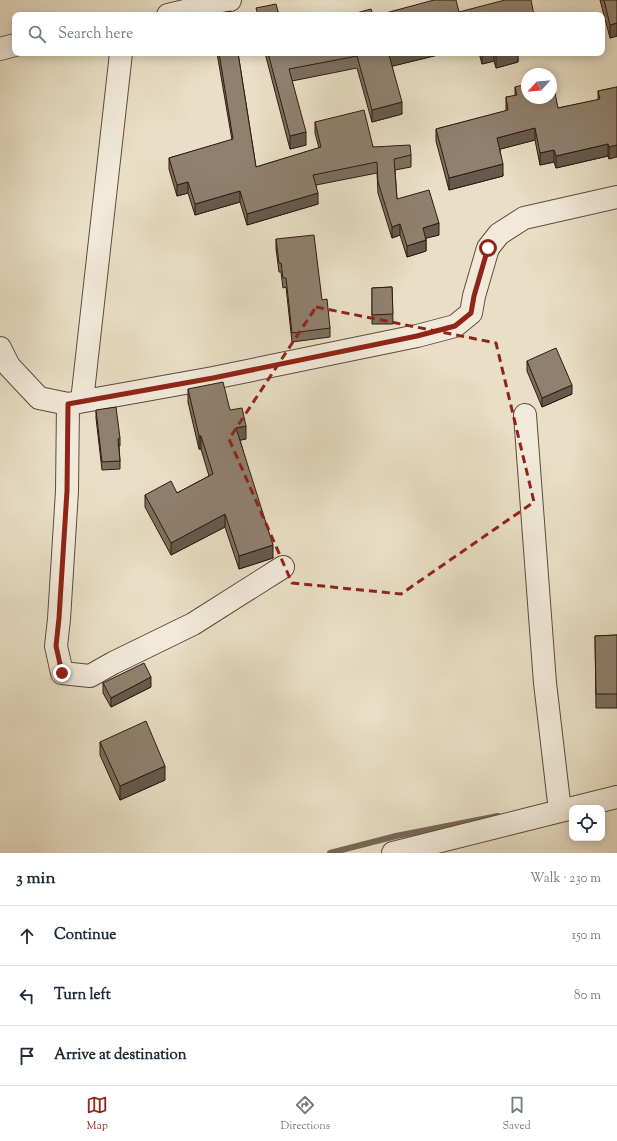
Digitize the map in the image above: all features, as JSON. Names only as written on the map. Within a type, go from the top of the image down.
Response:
[{"type":"street","points":[[180,12],[230,0]]},
{"type":"street","points":[[0,49],[12,46]]},
{"type":"street","points":[[121,56],[75,402],[56,646],[62,673],[90,676],[113,663],[193,624],[283,567]]},
{"type":"street","points":[[0,348],[9,366],[39,398],[75,402],[213,378],[417,336],[455,326],[471,313],[474,296],[488,248],[499,234],[524,218],[617,197]]},
{"type":"street","points":[[525,415],[545,683],[568,809]]},
{"type":"street","points":[[393,853],[617,797]]},
{"type":"highlighted area","points":[[316,307],[496,343],[534,502],[401,594],[292,583],[229,439]]},
{"type":"building","points":[[434,0],[456,0],[459,12],[389,12]]},
{"type":"building","points":[[505,0],[531,0],[533,12],[459,12]]},
{"type":"building","points":[[604,0],[617,0],[617,23],[610,25]]},
{"type":"building","points":[[276,4],[278,12],[257,12],[256,8]]},
{"type":"building","points":[[371,9],[372,12],[360,12]]},
{"type":"building","points":[[219,56],[238,56],[256,167],[321,147],[315,122],[364,110],[373,147],[410,145],[411,155],[394,159],[397,199],[429,190],[439,223],[423,228],[426,240],[407,246],[400,224],[392,227],[378,182],[377,162],[313,175],[318,193],[247,214],[240,191],[195,204],[188,182],[177,185],[169,158],[233,139]]},
{"type":"building","points":[[269,56],[357,56],[289,69],[306,132],[290,136]]},
{"type":"building","points":[[357,56],[389,56],[402,102],[372,110]]},
{"type":"building","points":[[521,86],[521,104],[557,103],[558,108],[600,99],[598,91],[617,87],[617,145],[609,147],[608,144],[556,156],[554,150],[540,153],[535,128],[497,138],[503,164],[449,178],[436,129],[508,110],[506,97],[517,95],[515,87]]},
{"type":"building","points":[[314,235],[322,300],[327,299],[330,328],[292,333],[286,278],[283,278],[281,263],[279,263],[276,239]]},
{"type":"building","points":[[392,287],[393,314],[372,315],[372,288]]},
{"type":"building","points":[[556,348],[572,385],[542,398],[527,361]]},
{"type":"building","points":[[223,382],[230,410],[242,408],[246,426],[236,428],[273,545],[239,556],[225,514],[171,543],[145,495],[171,481],[177,493],[213,474],[201,436],[199,436],[188,389]]},
{"type":"building","points":[[116,407],[120,438],[118,439],[120,461],[102,462],[96,410]]},
{"type":"building","points":[[617,635],[617,694],[596,694],[595,636]]},
{"type":"building","points":[[144,663],[151,677],[111,698],[103,683]]},
{"type":"building","points":[[146,721],[165,766],[120,786],[100,742]]},
{"type":"waterway","points":[[330,853],[396,836],[498,816]]},
{"type":"route","points":[[62,673],[56,646],[67,491],[68,404],[213,378],[417,336],[455,326],[471,313],[474,296],[488,248]]}]
